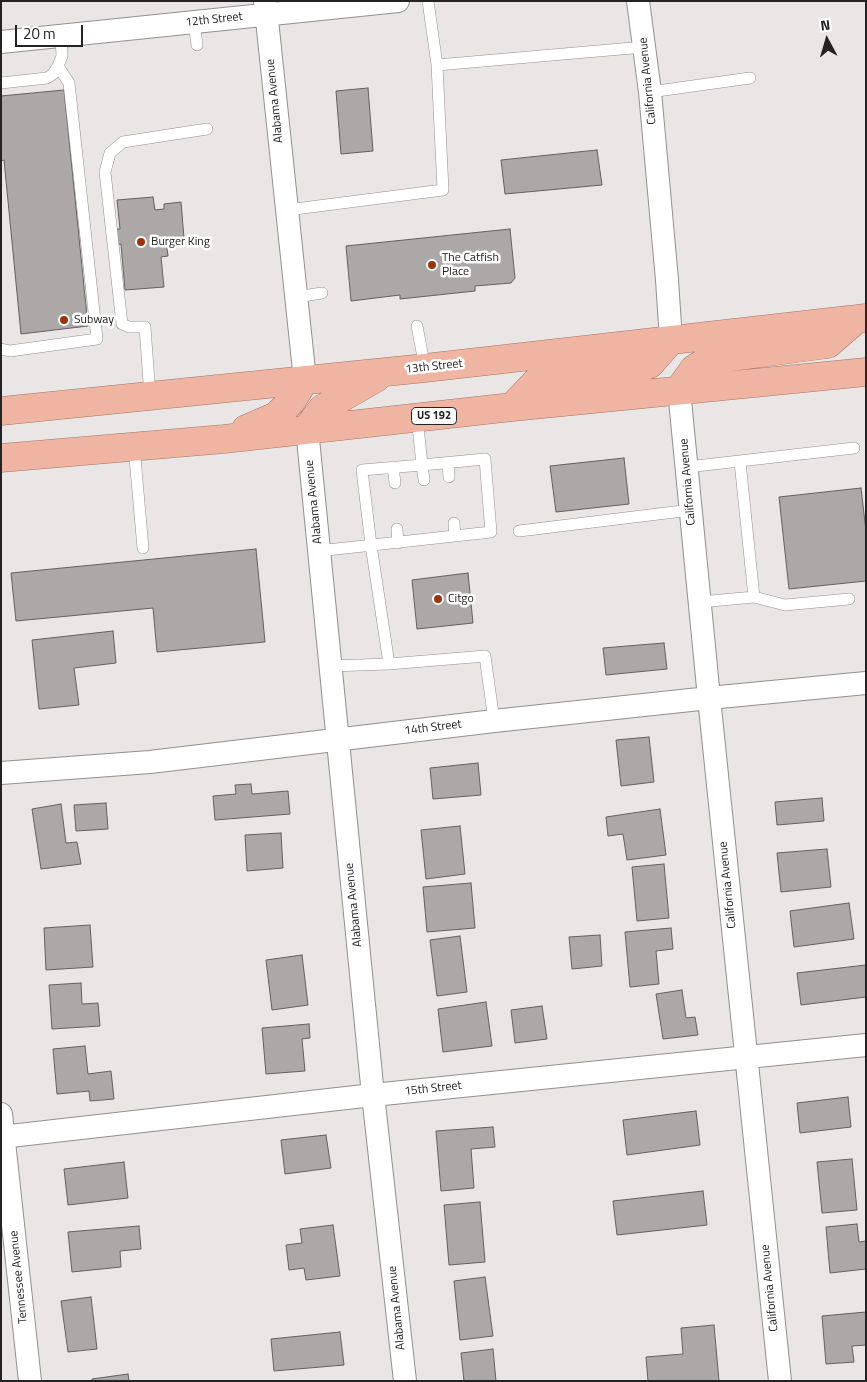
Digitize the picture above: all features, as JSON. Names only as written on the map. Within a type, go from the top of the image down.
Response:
[{"type":"highway","name":"13th Street","points":[[1,411],[388,372],[862,319]]},
{"type":"highway","points":[[679,390],[694,369],[708,360],[828,344],[862,319]]},
{"type":"highway","points":[[512,407],[535,383],[634,372],[650,364],[671,340]]},
{"type":"highway","points":[[307,429],[322,409],[388,372]]},
{"type":"highway","name":"US 192","points":[[1,458],[224,439],[512,407],[866,372]]},
{"type":"highway","points":[[224,439],[276,416],[290,403],[305,380]]},
{"type":"street","name":"12th Street","points":[[1,42],[194,22],[265,8],[398,1]]},
{"type":"street","name":"California Avenue","points":[[638,1],[650,92],[671,340]]},
{"type":"street","name":"Alabama Avenue","points":[[265,8],[305,380]]},
{"type":"street","name":"California Avenue","points":[[679,390],[745,1057],[780,1381]]},
{"type":"street","name":"Alabama Avenue","points":[[307,429],[373,1095],[405,1381]]},
{"type":"street","name":"14th Street","points":[[1,773],[150,762],[494,721],[866,683]]},
{"type":"street","name":"15th Street","points":[[2,1137],[373,1095],[866,1045]]},
{"type":"street","name":"Tennessee Avenue","points":[[1,1114],[30,1381]]},
{"type":"lane","points":[[287,210],[443,190],[437,65],[428,1]]},
{"type":"lane","points":[[194,22],[197,45]]},
{"type":"lane","points":[[1,83],[47,78],[58,66],[62,56],[61,36]]},
{"type":"lane","points":[[437,65],[644,47]]},
{"type":"lane","points":[[1,349],[10,351],[96,339],[69,83],[58,66]]},
{"type":"lane","points":[[650,92],[750,78]]},
{"type":"lane","points":[[150,396],[145,327],[129,327],[122,324],[105,172],[110,153],[123,142],[207,129]]},
{"type":"lane","points":[[296,297],[322,293]]},
{"type":"lane","points":[[417,326],[425,368]]},
{"type":"lane","points":[[417,417],[424,480]]},
{"type":"lane","points":[[134,447],[143,548]]},
{"type":"lane","points":[[687,467],[854,448]]},
{"type":"lane","points":[[318,551],[371,545],[398,542],[491,532],[485,460],[362,470],[371,545],[389,664]]},
{"type":"lane","points":[[740,462],[754,597]]},
{"type":"lane","points":[[448,463],[449,477]]},
{"type":"lane","points":[[394,467],[395,483]]},
{"type":"lane","points":[[519,531],[691,510]]},
{"type":"lane","points":[[454,523],[455,536]]},
{"type":"lane","points":[[397,529],[398,542]]},
{"type":"lane","points":[[700,602],[754,597],[785,605],[849,599]]},
{"type":"lane","points":[[330,666],[389,664],[485,656],[494,721]]},
{"type":"building","points":[[368,88],[373,151],[341,154],[336,91]]},
{"type":"building","points":[[64,90],[88,326],[21,334],[4,160],[1,161],[1,96]]},
{"type":"building","points":[[597,150],[602,185],[505,194],[501,160]]},
{"type":"building","name":"Burger King","points":[[153,197],[155,210],[164,209],[164,204],[181,202],[184,238],[166,240],[168,256],[161,257],[164,287],[125,290],[121,244],[115,245],[114,229],[120,229],[117,200]]},
{"type":"building","points":[[510,229],[515,278],[511,283],[475,286],[475,291],[400,299],[400,295],[351,301],[346,246]]},
{"type":"building","points":[[624,458],[629,504],[556,512],[550,466]]},
{"type":"building","points":[[861,488],[866,531],[866,581],[789,589],[779,497]]},
{"type":"building","points":[[256,549],[265,642],[157,652],[153,608],[16,621],[11,573]]},
{"type":"building","points":[[468,573],[473,623],[417,629],[412,580]]},
{"type":"building","points":[[113,631],[116,663],[74,668],[79,705],[39,709],[32,640]]},
{"type":"building","points":[[664,643],[667,669],[606,675],[603,648]]},
{"type":"building","points":[[649,737],[654,782],[621,786],[616,740]]},
{"type":"building","points":[[478,763],[481,795],[433,799],[430,768]]},
{"type":"building","points":[[251,784],[252,794],[288,791],[290,814],[215,820],[213,796],[236,794],[235,785]]},
{"type":"building","points":[[822,798],[824,821],[777,825],[775,802]]},
{"type":"building","points":[[106,803],[108,829],[76,831],[74,805]]},
{"type":"building","points":[[61,804],[66,843],[77,842],[81,864],[41,869],[32,809]]},
{"type":"building","points":[[660,809],[666,855],[627,860],[623,834],[608,836],[606,817]]},
{"type":"building","points":[[460,826],[465,874],[426,879],[421,830]]},
{"type":"building","points":[[281,833],[283,868],[247,871],[245,835]]},
{"type":"building","points":[[827,849],[831,887],[781,892],[777,853]]},
{"type":"building","points":[[664,864],[669,918],[637,921],[632,867]]},
{"type":"building","points":[[471,883],[475,928],[427,932],[423,887]]},
{"type":"building","points":[[849,903],[854,939],[794,947],[790,911]]},
{"type":"building","points":[[90,925],[93,967],[46,970],[44,928]]},
{"type":"building","points":[[671,928],[673,949],[656,951],[659,984],[630,987],[625,932]]},
{"type":"building","points":[[600,935],[602,966],[572,969],[569,937]]},
{"type":"building","points":[[460,936],[467,992],[437,996],[430,940]]},
{"type":"building","points":[[302,955],[308,1005],[272,1010],[266,960]]},
{"type":"building","points":[[866,965],[866,997],[801,1005],[797,973]]},
{"type":"building","points":[[81,983],[82,1004],[98,1003],[100,1026],[52,1029],[49,985]]},
{"type":"building","points":[[682,990],[686,1018],[695,1017],[698,1035],[663,1039],[656,994]]},
{"type":"building","points":[[486,1002],[492,1046],[443,1052],[438,1009]]},
{"type":"building","points":[[542,1006],[547,1039],[515,1043],[511,1010]]},
{"type":"building","points":[[309,1024],[310,1038],[302,1039],[305,1071],[266,1074],[262,1028]]},
{"type":"building","points":[[85,1046],[88,1074],[111,1071],[114,1099],[90,1101],[89,1091],[57,1094],[53,1049]]},
{"type":"building","points":[[848,1097],[851,1127],[800,1133],[797,1103]]},
{"type":"building","points":[[696,1111],[700,1145],[627,1155],[623,1120]]},
{"type":"building","points":[[493,1127],[495,1147],[471,1149],[474,1188],[441,1191],[436,1131]]},
{"type":"building","points":[[326,1135],[331,1168],[285,1174],[281,1140]]},
{"type":"building","points":[[852,1159],[857,1210],[822,1213],[817,1162]]},
{"type":"building","points":[[124,1162],[128,1198],[68,1205],[64,1169]]},
{"type":"building","points":[[703,1191],[707,1225],[617,1235],[613,1201]]},
{"type":"building","points":[[480,1202],[485,1262],[449,1265],[444,1205]]},
{"type":"building","points":[[857,1224],[859,1242],[866,1241],[866,1269],[830,1273],[826,1227]]},
{"type":"building","points":[[333,1225],[340,1276],[306,1280],[304,1268],[289,1270],[286,1245],[302,1243],[300,1229]]},
{"type":"building","points":[[139,1226],[141,1249],[120,1251],[121,1267],[72,1272],[68,1232]]},
{"type":"building","points":[[485,1277],[493,1336],[460,1340],[454,1281]]},
{"type":"building","points":[[91,1297],[97,1349],[68,1352],[61,1301]]},
{"type":"building","points":[[866,1312],[866,1345],[852,1346],[854,1362],[826,1364],[822,1316]]},
{"type":"building","points":[[714,1325],[719,1381],[648,1381],[646,1357],[683,1354],[681,1328]]},
{"type":"building","points":[[340,1332],[344,1365],[274,1371],[271,1339]]},
{"type":"building","points":[[493,1349],[496,1381],[464,1381],[461,1353]]},
{"type":"building","points":[[128,1374],[129,1381],[92,1381],[92,1379]]},
{"type":"place","name":"Burger King","points":[[141,242]]},
{"type":"place","name":"The Catfish Place","points":[[432,265]]},
{"type":"place","name":"Subway","points":[[64,320]]},
{"type":"place","name":"Citgo","points":[[438,599]]}]
